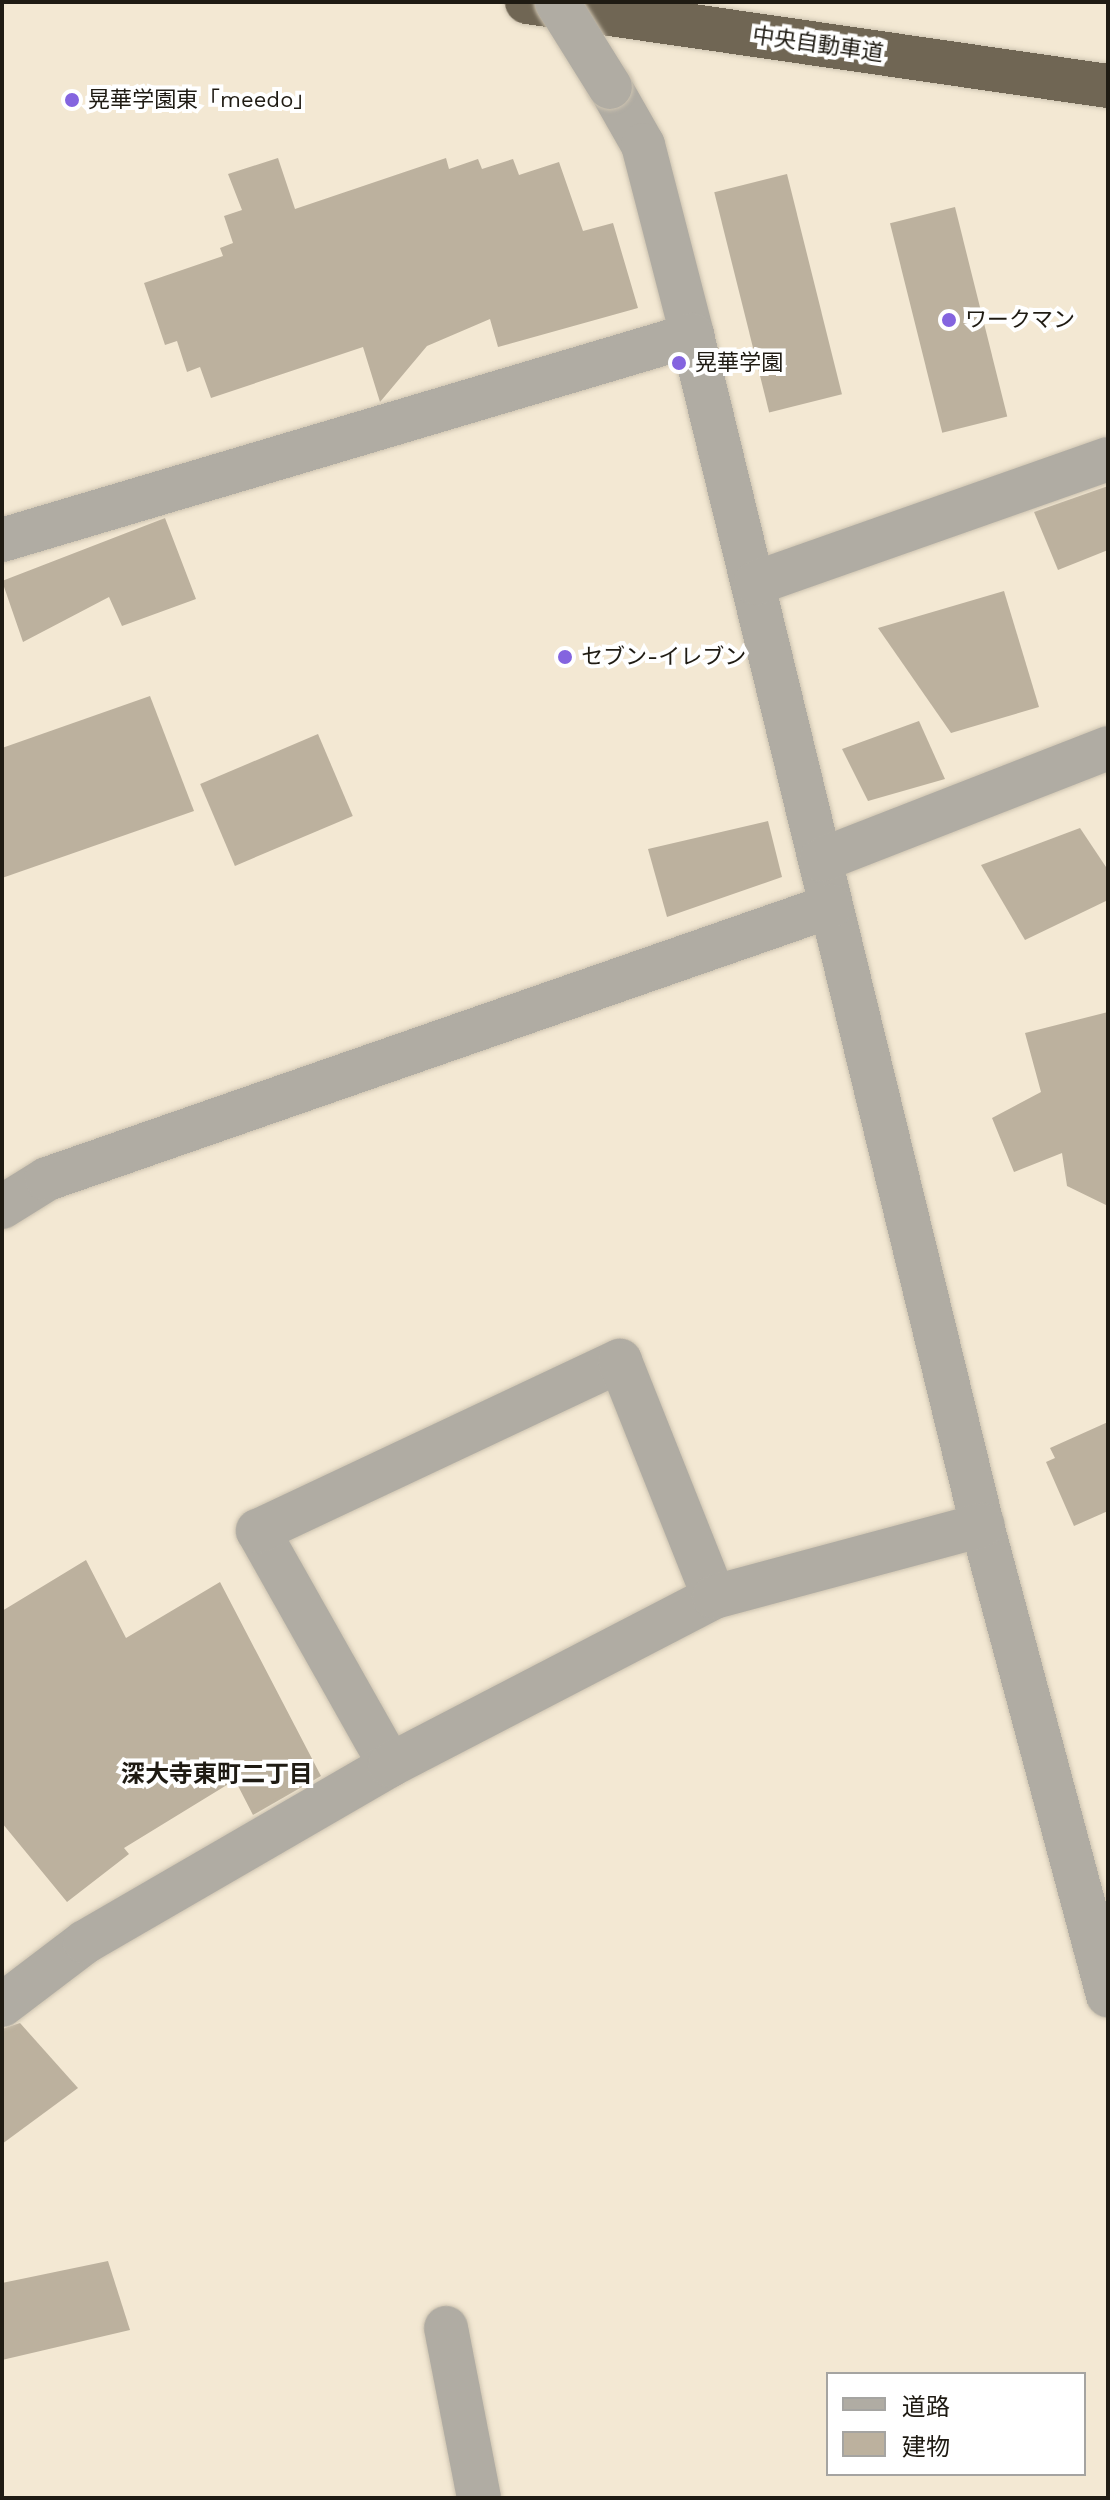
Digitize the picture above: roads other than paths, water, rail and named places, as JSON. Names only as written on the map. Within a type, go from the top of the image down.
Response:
[{"type":"highway","name":"中央自動車道","points":[[527,2],[1108,86]]},
{"type":"street","points":[[557,2],[643,145],[756,583],[831,906],[982,1525],[1108,1995]]},
{"type":"street","points":[[2,540],[692,335]]},
{"type":"street","points":[[756,583],[1108,459]]},
{"type":"street","points":[[821,860],[1108,748]]},
{"type":"street","points":[[2,1207],[47,1179],[831,906]]},
{"type":"street","points":[[390,1765],[258,1531],[620,1361],[714,1597]]},
{"type":"street","points":[[2,2005],[85,1942],[390,1765],[714,1597],[982,1525]]},
{"type":"street","points":[[446,2328],[479,2498]]},
{"type":"place","name":"晃華学園東「meedo」","points":[[72,100]]},
{"type":"place","name":"ワークマン","points":[[949,320]]},
{"type":"place","name":"晃華学園","points":[[679,363]]},
{"type":"place","name":"セブン-イレブン","points":[[565,657]]},
{"type":"district","name":"深大寺東町二丁目","points":[[217,1775]]}]
